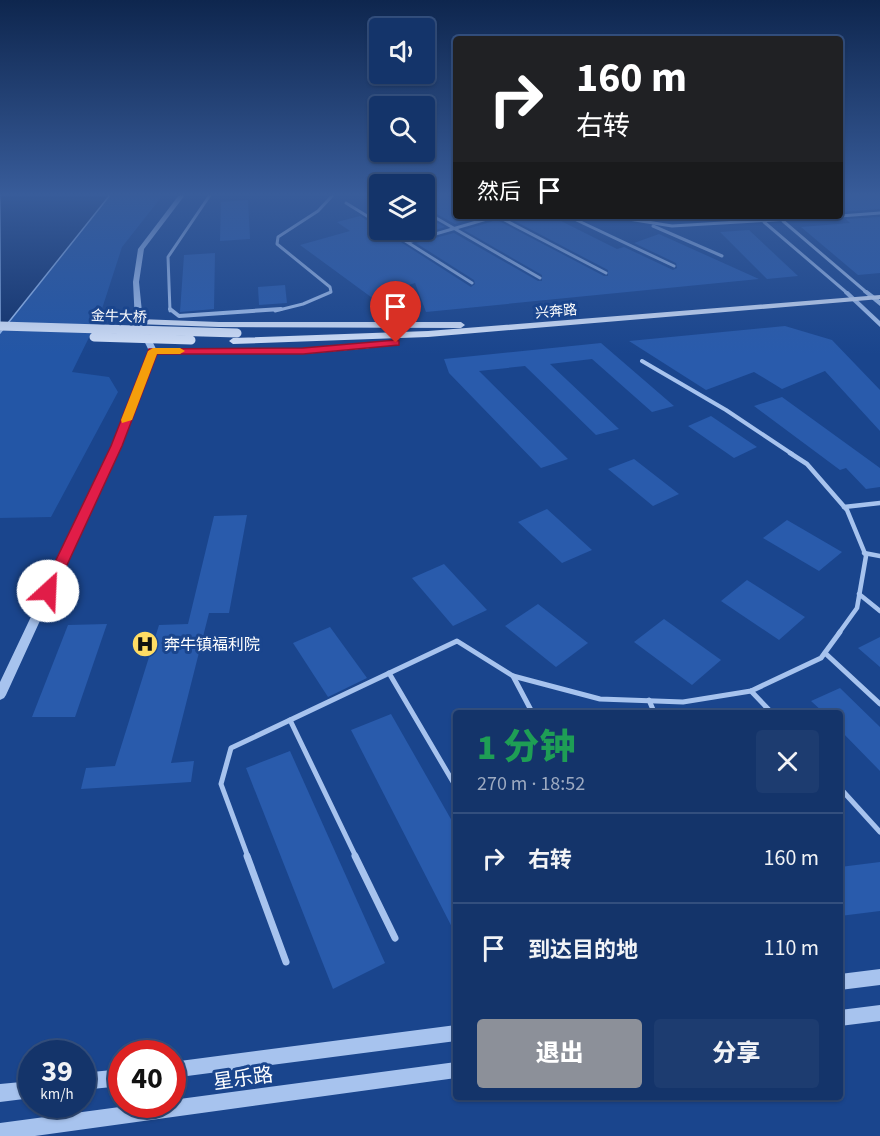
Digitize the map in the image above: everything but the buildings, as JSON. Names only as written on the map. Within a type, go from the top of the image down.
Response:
[{"type":"main road","points":[[849,296],[865,291],[880,290]]},
{"type":"main road","name":"兴奔路","points":[[235,337],[331,340],[849,296],[876,297]]},
{"type":"main road","points":[[139,322],[281,327],[376,323],[473,328]]},
{"type":"main road","name":"金牛大桥","points":[[0,326],[235,337]]},
{"type":"main road","points":[[153,351],[303,351],[396,343],[473,328]]},
{"type":"main road","name":"金牛大桥","points":[[0,333],[235,337]]},
{"type":"street","points":[[0,695],[116,446],[153,351],[139,322],[136,282],[142,248]]},
{"type":"street","points":[[865,291],[876,297],[880,304]]},
{"type":"street","points":[[849,296],[880,325]]},
{"type":"street","points":[[843,982],[880,977]]},
{"type":"street","points":[[843,1018],[880,1013]]},
{"type":"street","name":"星乐路","points":[[186,1069],[453,1033]]},
{"type":"street","name":"星乐路","points":[[0,1132],[453,1070]]},
{"type":"street","points":[[0,1093],[18,1091]]},
{"type":"lane","points":[[174,248],[168,257],[170,311],[179,316],[274,312],[331,292],[330,287],[282,248]]},
{"type":"lane","points":[[417,248],[472,283]]},
{"type":"lane","points":[[488,248],[540,278]]},
{"type":"lane","points":[[558,248],[606,273]]},
{"type":"lane","points":[[636,248],[674,266]]},
{"type":"lane","points":[[704,248],[722,256]]},
{"type":"lane","points":[[794,248],[849,296]]},
{"type":"lane","points":[[815,248],[865,291]]},
{"type":"lane","points":[[286,962],[221,784],[231,748],[457,641],[513,676],[600,699],[682,702],[752,691],[820,658],[857,608],[864,553],[844,507],[807,464],[726,410],[642,361]]},
{"type":"lane","points":[[844,507],[880,503]]},
{"type":"lane","points":[[864,553],[880,556]]},
{"type":"lane","points":[[859,594],[880,611]]},
{"type":"lane","points":[[825,653],[880,704]]},
{"type":"lane","points":[[389,673],[453,782]]},
{"type":"lane","points":[[513,676],[531,710]]},
{"type":"lane","points":[[752,691],[769,710]]},
{"type":"lane","points":[[649,700],[653,710]]},
{"type":"lane","points":[[290,720],[395,938]]},
{"type":"lane","points":[[843,791],[880,832]]},
{"type":"shaded area","points":[[0,248],[68,248],[0,333]]},
{"type":"shaded area","points":[[68,248],[122,248],[100,315],[72,372],[109,377],[118,392],[51,517],[0,518],[0,333]]},
{"type":"slow traffic","points":[[126,420],[153,351],[180,351]]},
{"type":"place","name":"奔牛镇福利院","points":[[145,644]]},
{"type":"route","points":[[48,591],[116,446],[153,351],[303,351],[396,343]]}]
